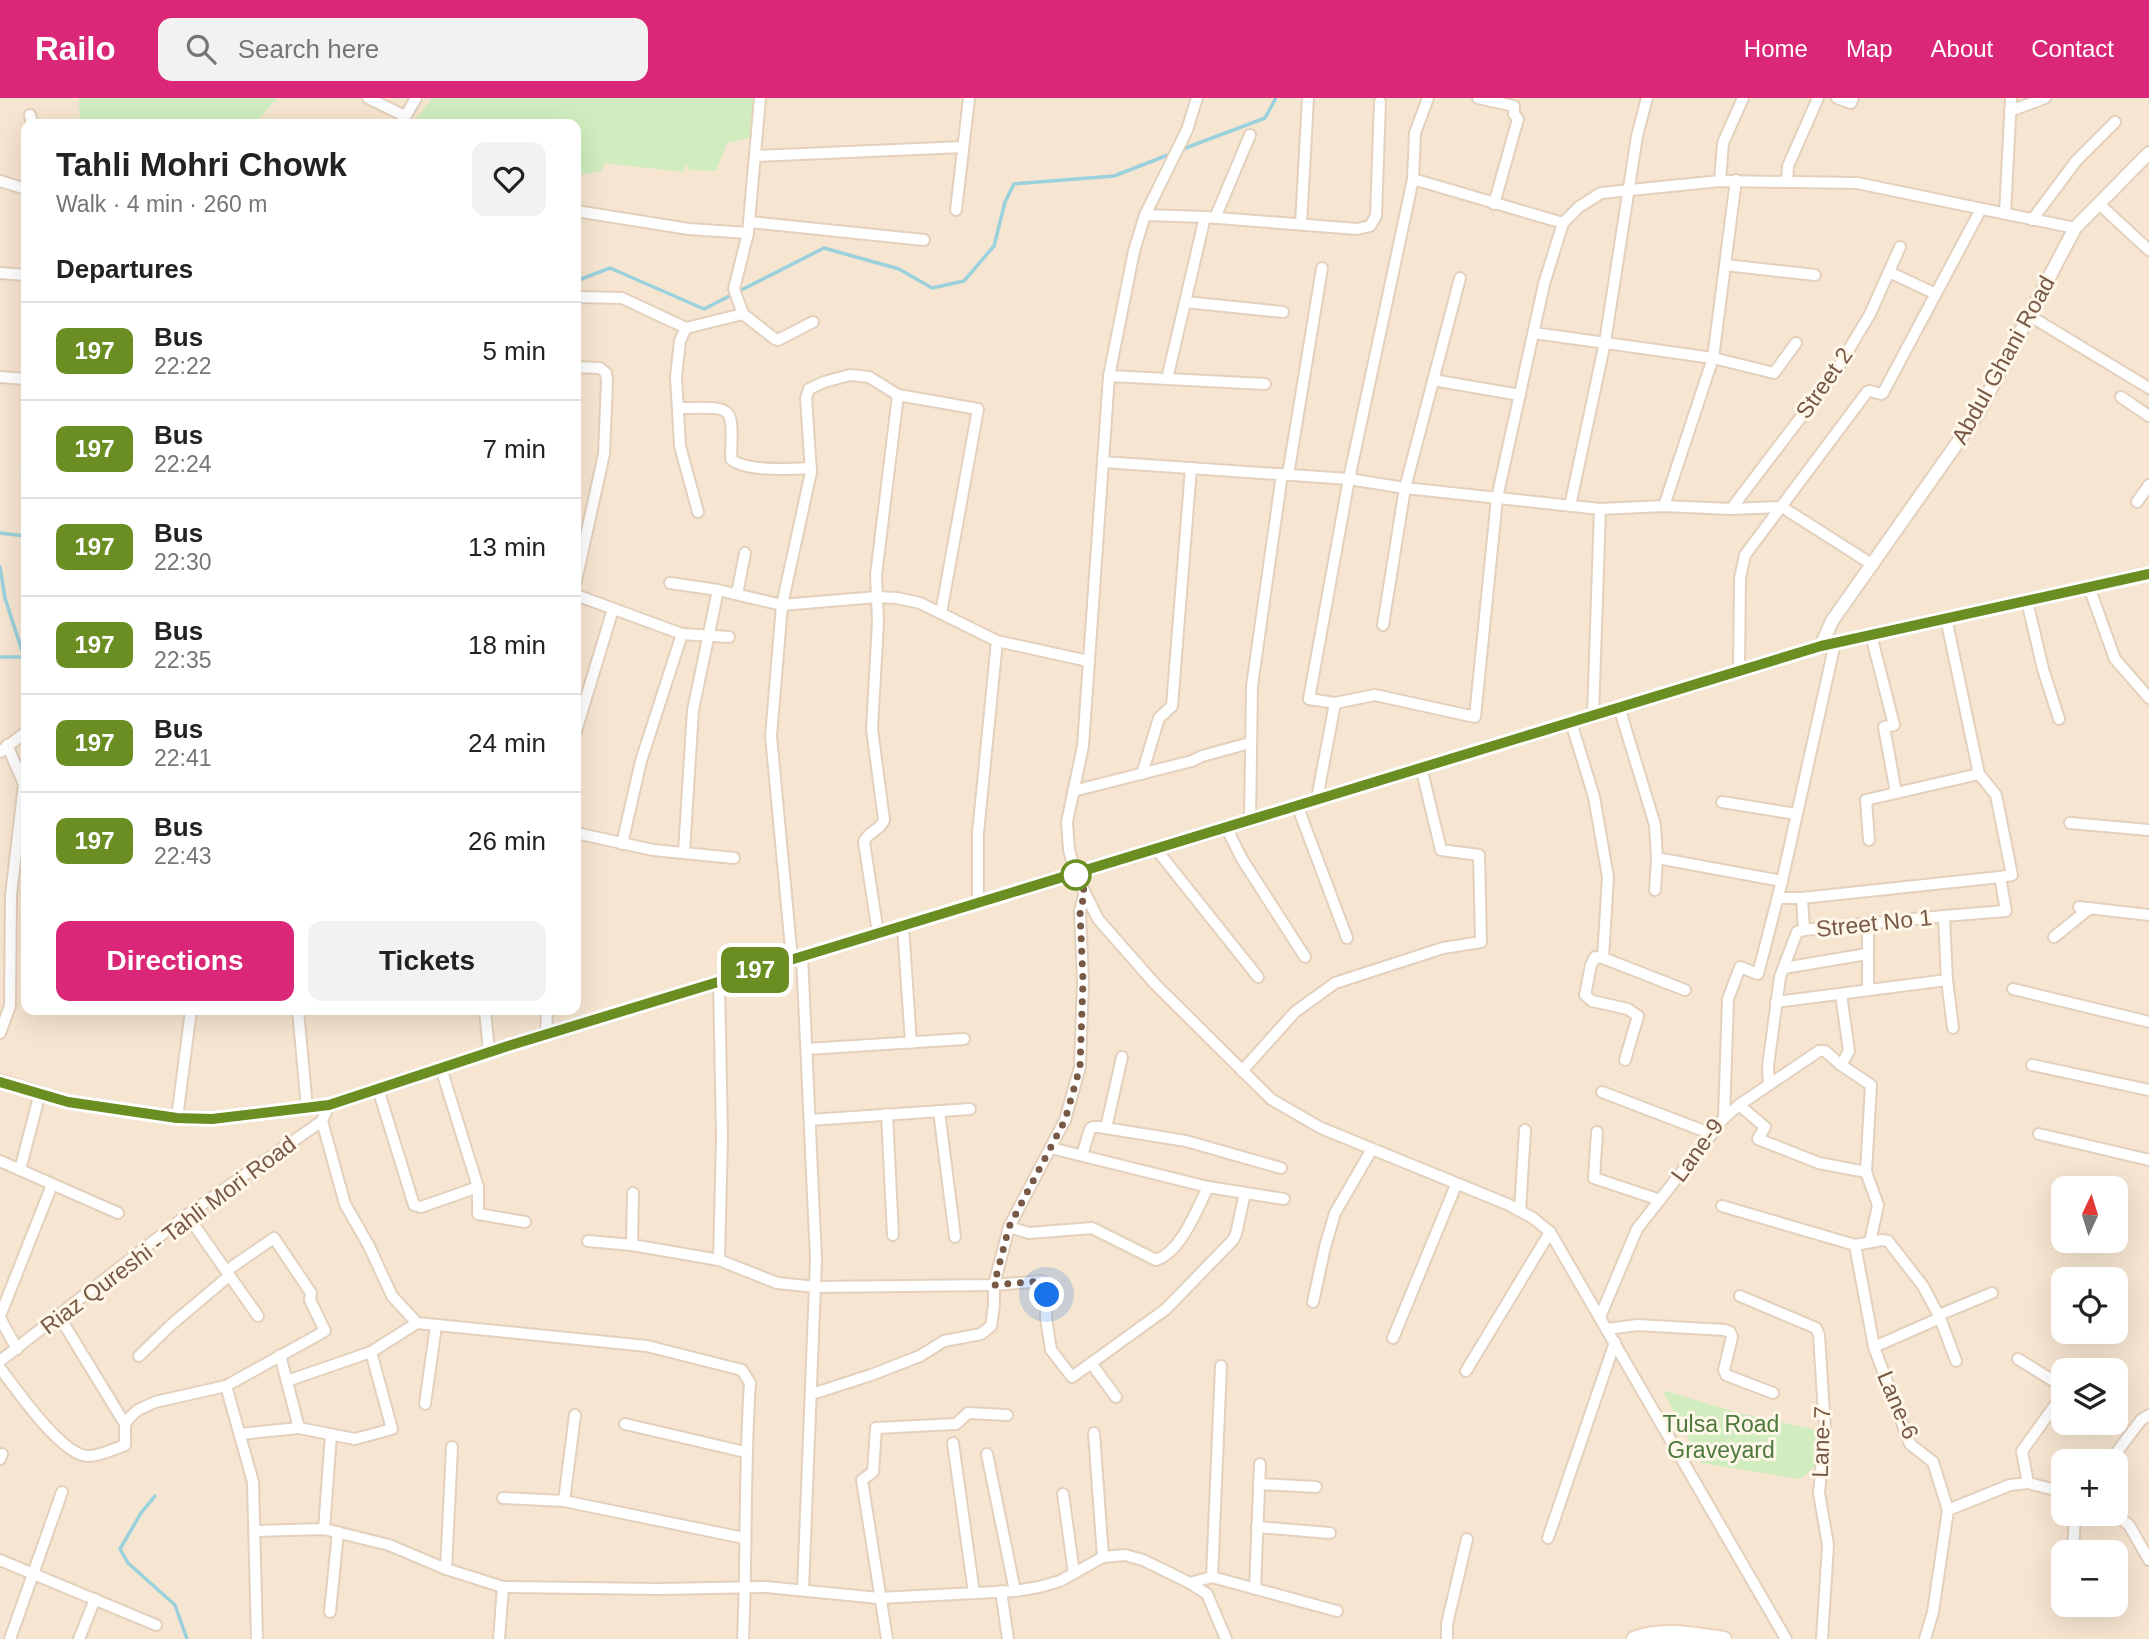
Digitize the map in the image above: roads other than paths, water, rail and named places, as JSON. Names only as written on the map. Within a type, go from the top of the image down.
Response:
[{"type":"main road","points":[[1634,1639],[1647,1634],[1666,1632],[1724,1639]]},
{"type":"street","points":[[368,98],[401,119]]},
{"type":"street","points":[[404,119],[416,98]]},
{"type":"street","points":[[761,98],[748,228],[734,289],[740,309],[778,340],[813,322]]},
{"type":"street","points":[[956,210],[970,98]]},
{"type":"street","points":[[1196,98],[1187,130],[1145,215],[1134,251],[1109,376],[1083,746],[1067,822],[1069,850],[1076,875],[1098,919],[1155,984],[1271,1098],[1311,1122],[1533,1217],[1550,1232],[1786,1639]]},
{"type":"street","points":[[1301,224],[1308,98]]},
{"type":"street","points":[[1428,98],[1415,133],[1413,179],[1349,479],[1309,699],[1335,703],[1375,695],[1475,717],[1497,498],[1544,284],[1563,223],[1579,206],[1601,193],[1720,180],[1857,183],[2075,228]]},
{"type":"street","points":[[1478,98],[1514,106],[1514,114],[1518,119],[1494,204]]},
{"type":"street","points":[[1570,506],[1605,342],[1637,136],[1647,98]]},
{"type":"street","points":[[1720,180],[1723,143],[1743,98]]},
{"type":"street","points":[[1787,181],[1788,166],[1818,98]]},
{"type":"street","points":[[1837,98],[1851,103],[1853,98]]},
{"type":"street","points":[[2005,214],[2011,98]]},
{"type":"street","points":[[2010,111],[2045,98]]},
{"type":"street","points":[[1145,215],[1210,217],[1357,229],[1370,226],[1376,215],[1380,102]]},
{"type":"street","points":[[2032,219],[2076,161],[2115,122]]},
{"type":"street","points":[[1167,379],[1185,302],[1210,217],[1250,135]]},
{"type":"street","points":[[755,156],[963,147]]},
{"type":"street","name":"Abdul Ghani Road","points":[[1821,646],[1832,621],[1977,415],[2075,228],[2149,153]]},
{"type":"street","points":[[1413,179],[1563,223]]},
{"type":"street","points":[[1664,506],[1713,358],[1736,180]]},
{"type":"street","points":[[0,181],[21,187]]},
{"type":"street","points":[[2099,204],[2149,250]]},
{"type":"street","points":[[1739,672],[1740,578],[1745,555],[1867,392],[1870,390],[1883,393],[1981,209]]},
{"type":"street","points":[[581,212],[689,229],[748,228],[924,240]]},
{"type":"street","name":"Street 2","points":[[1731,509],[1836,371],[1870,314],[1900,247]]},
{"type":"street","points":[[1725,265],[1815,275]]},
{"type":"street","points":[[1250,820],[1252,686],[1285,474],[1322,268]]},
{"type":"street","points":[[1889,272],[1936,294]]},
{"type":"street","points":[[0,273],[21,275]]},
{"type":"street","points":[[1383,625],[1405,488],[1460,278]]},
{"type":"street","points":[[581,297],[622,298],[686,328],[740,309]]},
{"type":"street","points":[[1185,302],[1283,312]]},
{"type":"street","points":[[2030,316],[2149,388]]},
{"type":"street","points":[[686,328],[680,341],[676,377],[680,446],[698,512]]},
{"type":"street","points":[[1534,333],[1713,358],[1774,373],[1796,343]]},
{"type":"street","points":[[581,367],[600,369],[606,373],[607,381],[604,454],[581,558]]},
{"type":"street","points":[[803,1590],[816,1287],[810,1120],[807,1049],[771,736],[782,605],[811,468],[806,398],[809,389],[850,375],[869,377],[898,395],[978,409],[941,612]]},
{"type":"street","points":[[1109,376],[1265,384]]},
{"type":"street","points":[[0,377],[21,379]]},
{"type":"street","points":[[1433,380],[1520,395]]},
{"type":"street","points":[[878,933],[864,842],[884,820],[872,729],[876,575],[898,395]]},
{"type":"street","points":[[2121,397],[2148,413]]},
{"type":"street","points":[[679,408],[720,408],[729,413],[733,420],[732,459],[737,464],[780,469],[811,468]]},
{"type":"street","points":[[1103,463],[1349,479],[1405,488],[1600,509],[1664,506],[1731,509],[1782,506],[1872,565]]},
{"type":"street","points":[[1142,774],[1159,718],[1172,706],[1191,468]]},
{"type":"street","points":[[2137,502],[2149,485]]},
{"type":"street","points":[[1593,715],[1600,509]]},
{"type":"street","points":[[737,594],[745,553]]},
{"type":"street","points":[[0,1082],[68,1102],[177,1118],[212,1119],[329,1105],[546,1034],[1076,875],[1821,646],[2149,574]]},
{"type":"street","points":[[670,583],[718,590],[782,605],[877,597],[897,598],[920,603],[941,612],[997,641],[1088,661]]},
{"type":"street","points":[[2089,587],[2115,659],[2149,698]]},
{"type":"street","points":[[684,852],[693,710],[718,590]]},
{"type":"street","points":[[581,599],[682,634],[729,637]]},
{"type":"street","points":[[2027,601],[2043,669],[2059,719]]},
{"type":"street","points":[[581,715],[613,609]]},
{"type":"street","points":[[1835,643],[1778,898],[1802,898],[2012,875],[1996,795],[1979,774],[1946,618]]},
{"type":"street","points":[[622,844],[641,761],[682,634]]},
{"type":"street","points":[[1871,635],[1894,725],[1884,727],[1896,793]]},
{"type":"street","points":[[978,903],[978,833],[997,641]]},
{"type":"street","points":[[1317,799],[1335,703]]},
{"type":"street","points":[[1619,707],[1655,825],[1655,890]]},
{"type":"street","points":[[1571,722],[1594,797],[1608,877],[1603,958]]},
{"type":"street","points":[[21,735],[3,748],[21,778]]},
{"type":"street","points":[[1073,791],[1250,743]]},
{"type":"street","points":[[1242,1071],[1295,1012],[1335,983],[1443,948],[1480,942],[1479,855],[1441,850],[1422,767]]},
{"type":"street","points":[[1869,841],[1866,800],[1979,774]]},
{"type":"street","points":[[1722,802],[1796,814]]},
{"type":"street","points":[[1297,805],[1347,938]]},
{"type":"street","points":[[0,1033],[10,1006],[11,894],[21,809]]},
{"type":"street","points":[[2070,823],[2149,830]]},
{"type":"street","points":[[1226,827],[1242,859],[1305,957]]},
{"type":"street","points":[[581,833],[653,850],[734,858]]},
{"type":"street","points":[[1156,849],[1258,977]]},
{"type":"street","points":[[1657,858],[1782,881]]},
{"type":"street","name":"Street No 1","points":[[1804,930],[2006,911],[2000,877]]},
{"type":"street","points":[[812,1394],[871,1376],[920,1356],[944,1341],[981,1334],[991,1326],[994,1285],[1009,1227],[1065,1120],[1080,1067],[1083,981],[1080,911],[1085,892]]},
{"type":"street","name":"Lane-9","points":[[1600,1317],[1637,1229],[1724,1118],[1728,999],[1740,967],[1758,974],[1778,898]]},
{"type":"street","points":[[1769,1085],[1768,1066],[1780,977],[1797,932],[1804,930],[1802,898]]},
{"type":"street","points":[[2054,937],[2085,907],[2149,915]]},
{"type":"street","points":[[1944,916],[1947,980],[1953,1028]]},
{"type":"street","points":[[1868,925],[1868,990]]},
{"type":"street","points":[[903,926],[911,1043]]},
{"type":"street","points":[[1784,968],[1867,954]]},
{"type":"street","points":[[1625,1060],[1638,1016],[1628,1009],[1592,1000],[1585,995],[1595,957],[1685,990]]},
{"type":"street","points":[[1776,1002],[1947,980]]},
{"type":"street","points":[[719,981],[722,1137],[719,1260]]},
{"type":"street","points":[[2013,989],[2149,1022]]},
{"type":"street","points":[[1841,994],[1849,1051],[1841,1065]]},
{"type":"street","points":[[177,1118],[190,1015]]},
{"type":"street","points":[[298,1015],[307,1108]]},
{"type":"street","points":[[485,1015],[489,1052]]},
{"type":"street","points":[[546,1034],[547,1015]]},
{"type":"street","points":[[807,1049],[964,1039]]},
{"type":"street","points":[[1724,1118],[1819,1051],[1825,1051],[1871,1085],[1866,1172],[1878,1205],[1870,1242]]},
{"type":"street","points":[[1106,1128],[1122,1057]]},
{"type":"street","points":[[2032,1065],[2149,1090]]},
{"type":"street","points":[[441,1068],[478,1187],[478,1214],[525,1222]]},
{"type":"street","points":[[379,1088],[414,1205],[421,1207],[478,1187]]},
{"type":"street","points":[[1602,1092],[1712,1134]]},
{"type":"street","points":[[20,1170],[40,1093]]},
{"type":"street","points":[[329,1105],[322,1121],[345,1204],[369,1246],[392,1296],[417,1323],[647,1346],[742,1370],[750,1383],[745,1452],[746,1587],[743,1639]]},
{"type":"street","points":[[1739,1105],[1765,1128],[1758,1139],[1819,1163],[1866,1172]]},
{"type":"street","points":[[810,1120],[970,1109]]},
{"type":"street","points":[[939,1111],[955,1237]]},
{"type":"street","points":[[887,1114],[893,1235]]},
{"type":"street","name":"Riaz Qureshi - Tahli Mori Road","points":[[0,1361],[187,1215],[322,1121]]},
{"type":"street","points":[[1082,1155],[1093,1127],[1186,1141],[1281,1168]]},
{"type":"street","points":[[1520,1211],[1525,1130]]},
{"type":"street","points":[[1597,1132],[1594,1178],[1660,1200]]},
{"type":"street","points":[[2039,1134],[2149,1160]]},
{"type":"street","points":[[1051,1147],[1208,1187],[1284,1199]]},
{"type":"street","points":[[1313,1302],[1335,1213],[1371,1149]]},
{"type":"street","points":[[0,1161],[118,1213]]},
{"type":"street","points":[[17,1349],[0,1317],[52,1185]]},
{"type":"street","points":[[1393,1338],[1456,1185]]},
{"type":"street","points":[[1009,1227],[1029,1233],[1092,1228],[1152,1259],[1161,1259],[1175,1247],[1208,1187]]},
{"type":"street","points":[[632,1245],[633,1193]]},
{"type":"street","points":[[588,1241],[632,1245],[719,1260],[777,1283],[816,1287],[994,1285],[1042,1281],[1047,1286],[1046,1318],[1051,1350],[1072,1377],[1166,1309],[1237,1229],[1245,1193]]},
{"type":"street","points":[[1722,1206],[1855,1245],[1888,1241],[1923,1286],[1940,1317],[1956,1361]]},
{"type":"street","points":[[187,1215],[258,1317]]},
{"type":"street","points":[[1466,1371],[1550,1232]]},
{"type":"street","points":[[125,1424],[138,1410],[155,1402],[226,1386],[325,1331],[310,1300],[311,1293],[274,1238],[228,1273],[139,1356]]},
{"type":"street","name":"Lane-6","points":[[1855,1245],[1874,1347],[1910,1444],[1933,1462],[1948,1510],[1935,1599],[1925,1639]]},
{"type":"street","points":[[1874,1347],[1992,1293]]},
{"type":"street","name":"Lane-7","points":[[1740,1296],[1816,1328],[1819,1335],[1825,1430],[1819,1493],[1828,1545],[1822,1639]]},
{"type":"street","points":[[0,1368],[34,1414],[74,1452],[86,1456],[125,1446],[125,1424],[59,1316]]},
{"type":"street","points":[[287,1381],[371,1352],[417,1323]]},
{"type":"street","points":[[1607,1329],[1637,1325],[1725,1330],[1730,1332],[1732,1337],[1724,1370],[1726,1375],[1773,1393]]},
{"type":"street","points":[[425,1404],[436,1326]]},
{"type":"street","points":[[1548,1538],[1615,1342]]},
{"type":"street","points":[[240,1434],[299,1427],[355,1438],[391,1429],[371,1352]]},
{"type":"street","points":[[280,1355],[299,1427]]},
{"type":"street","points":[[2018,1359],[2051,1380]]},
{"type":"street","points":[[1091,1363],[1116,1397]]},
{"type":"street","points":[[1212,1577],[1221,1366]]},
{"type":"street","points":[[226,1386],[253,1482],[257,1639]]},
{"type":"street","points":[[2028,1483],[2022,1451],[2051,1411]]},
{"type":"street","points":[[887,1639],[862,1480],[873,1472],[876,1428],[956,1424],[968,1413],[1007,1415]]},
{"type":"street","points":[[564,1501],[575,1415]]},
{"type":"street","points":[[2119,1449],[2141,1420],[2149,1415]]},
{"type":"street","points":[[625,1424],[745,1452]]},
{"type":"street","points":[[1094,1433],[1104,1557]]},
{"type":"street","points":[[324,1529],[331,1435]]},
{"type":"street","points":[[953,1443],[974,1593]]},
{"type":"street","points":[[446,1569],[452,1447]]},
{"type":"street","points":[[987,1454],[1015,1591]]},
{"type":"street","points":[[1255,1589],[1260,1464]]},
{"type":"street","points":[[1948,1510],[2010,1485],[2028,1483],[2051,1489]]},
{"type":"street","points":[[1259,1484],[1316,1487]]},
{"type":"street","points":[[10,1639],[62,1492]]},
{"type":"street","points":[[1063,1494],[1074,1573]]},
{"type":"street","points":[[503,1498],[564,1501],[744,1538]]},
{"type":"street","points":[[2128,1524],[2149,1560]]},
{"type":"street","points":[[1257,1527],[1330,1533]]},
{"type":"street","points":[[256,1531],[324,1529],[338,1532],[389,1545],[446,1569],[503,1587],[746,1587],[879,1598],[1015,1591],[1060,1581],[1104,1557],[1125,1555],[1143,1560],[1206,1594],[1226,1639]]},
{"type":"street","points":[[330,1612],[338,1532]]},
{"type":"street","points":[[1447,1639],[1447,1624],[1467,1539]]},
{"type":"street","points":[[0,1560],[156,1625]]},
{"type":"street","points":[[1189,1583],[1212,1577],[1337,1611]]},
{"type":"street","points":[[499,1639],[503,1587]]},
{"type":"street","points":[[1001,1591],[1008,1639]]},
{"type":"street","points":[[79,1639],[96,1600]]},
{"type":"waterway","points":[[1183,149],[1265,118],[1276,98]]},
{"type":"waterway","points":[[581,279],[610,268],[704,309],[824,248],[899,269],[932,288],[964,281],[994,246],[1005,202],[1014,184],[1114,176],[1168,155]]},
{"type":"waterway","points":[[0,533],[21,535]]},
{"type":"waterway","points":[[0,567],[5,598],[21,648]]},
{"type":"waterway","points":[[0,657],[21,657]]},
{"type":"waterway","points":[[155,1496],[141,1513],[120,1549],[128,1563],[175,1605],[187,1639]]},
{"type":"park label","name":"Tulsa Road Graveyard","points":[[1721,1437]]}]
